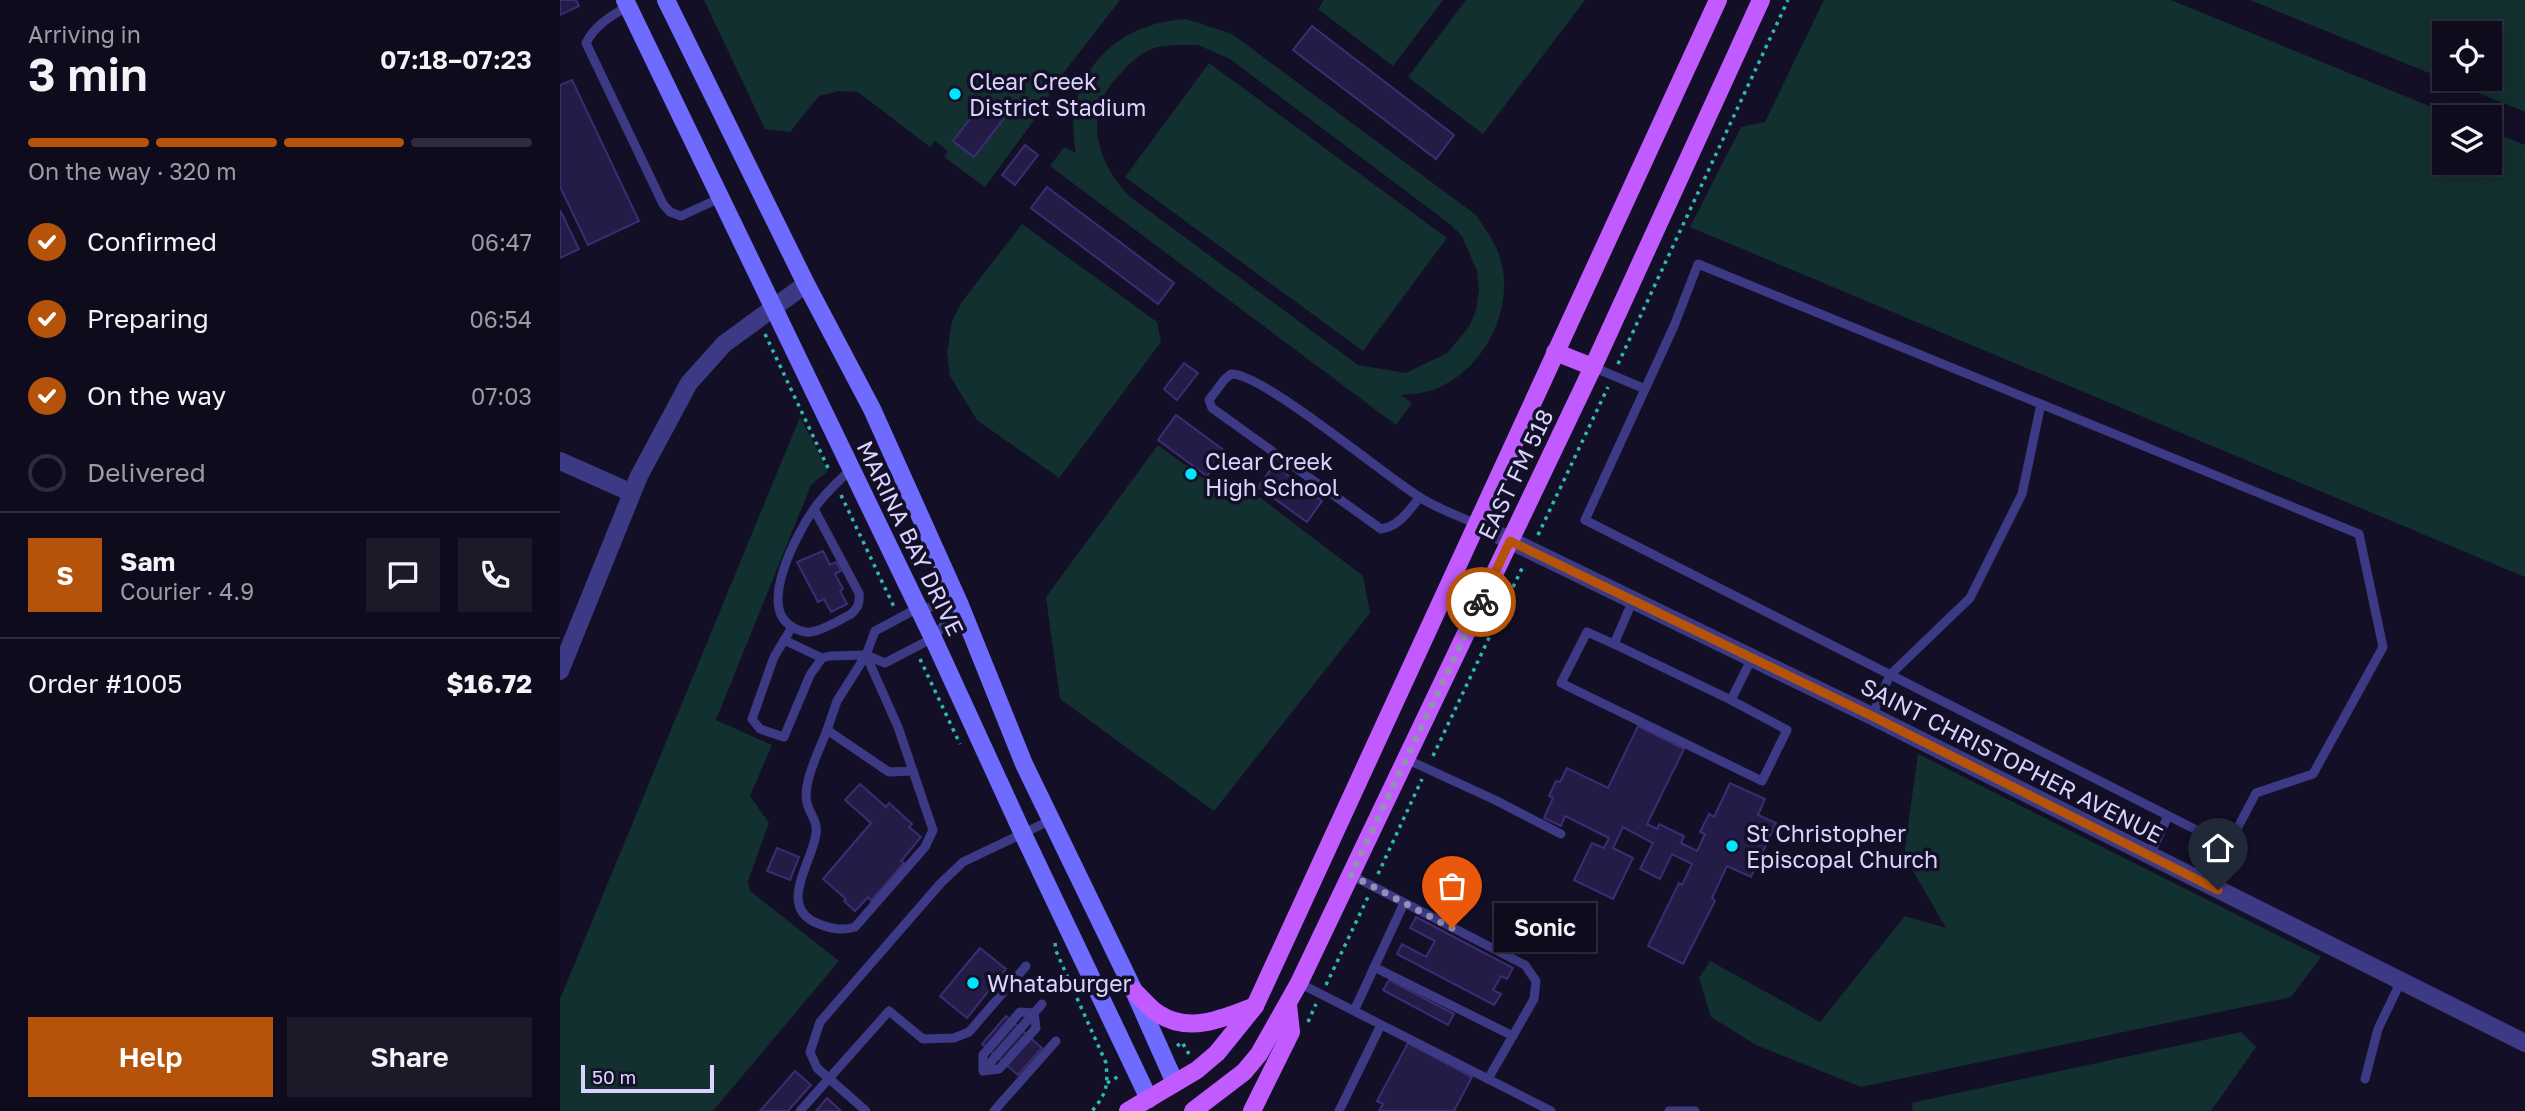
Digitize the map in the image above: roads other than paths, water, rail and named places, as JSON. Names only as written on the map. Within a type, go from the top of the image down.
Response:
[{"type":"main road","name":"MARINA BAY DRIVE","points":[[666,0],[806,284],[872,410],[960,605],[1024,764],[1134,991],[1175,1083]]},
{"type":"main road","name":"EAST FM 518","points":[[1128,1111],[1153,1105],[1175,1083],[1217,1053],[1255,1006],[1718,0]]},
{"type":"main road","name":"EAST FM 518","points":[[1192,1111],[1244,1072],[1259,1054],[1288,1005],[1594,367],[1761,0]]},
{"type":"main road","name":"MARINA BAY DRIVE","points":[[632,2],[720,198],[933,638],[1023,834],[1153,1105]]},
{"type":"main road","points":[[1555,352],[1594,367]]},
{"type":"main road","points":[[1134,991],[1158,1014],[1180,1023],[1198,1024],[1255,1006]]},
{"type":"main road","points":[[1252,1111],[1291,1032],[1288,1005]]},
{"type":"main road","points":[[1175,1083],[1192,1111]]},
{"type":"street","points":[[560,671],[632,493],[689,383],[724,344],[806,284]]},
{"type":"street","points":[[560,461],[632,493]]},
{"type":"street","name":"SAINT CHRISTOPHER AVENUE","points":[[1476,524],[1872,716],[2525,1043]]},
{"type":"lane","points":[[632,2],[605,19],[590,34],[586,43],[663,204],[670,212],[681,216],[720,198]]},
{"type":"lane","points":[[1698,264],[2359,534],[2383,647],[2313,774],[2256,793],[2228,846],[1584,520],[1645,389],[1674,326],[1698,264]]},
{"type":"lane","points":[[1594,367],[1645,389]]},
{"type":"lane","points":[[1419,498],[1391,527],[1381,529],[1212,408],[1209,400],[1231,374],[1248,377],[1290,403],[1419,498],[1476,524]]},
{"type":"lane","points":[[1872,716],[1890,675],[1970,598],[2022,494],[2041,404]]},
{"type":"lane","points":[[814,509],[859,593],[860,600],[851,614],[810,633],[783,621],[777,608],[776,596],[802,528],[814,509],[850,469]]},
{"type":"lane","points":[[1614,643],[1633,600]]},
{"type":"lane","points":[[866,654],[898,727],[933,830],[925,847],[855,927],[843,931],[810,920],[802,912],[796,896],[816,833],[816,821],[807,803],[807,787],[837,701],[866,654],[875,631],[918,608],[960,605]]},
{"type":"lane","points":[[784,640],[822,658],[866,654],[885,663],[933,638],[960,605]]},
{"type":"lane","points":[[792,627],[774,657],[752,719],[760,729],[784,737],[810,675],[822,658]]},
{"type":"lane","points":[[1587,632],[1614,643],[1787,730],[1762,781],[1561,683],[1587,632]]},
{"type":"lane","points":[[1731,700],[1752,658]]},
{"type":"lane","points":[[827,730],[889,772],[912,771]]},
{"type":"lane","points":[[1406,760],[1495,800],[1561,834]]},
{"type":"lane","points":[[2150,855],[2168,816]]},
{"type":"lane","points":[[863,1110],[817,1068],[810,1052],[820,1022],[940,884],[963,862],[1051,820]]},
{"type":"lane","points":[[1351,875],[1525,965],[1536,981],[1534,999],[1488,1079]]},
{"type":"lane","points":[[1354,1011],[1404,903]]},
{"type":"lane","points":[[800,1111],[889,1011],[923,1040],[954,1038],[969,1032],[1026,965]]},
{"type":"lane","points":[[1374,967],[1513,1035]]},
{"type":"lane","points":[[2365,1079],[2378,1029],[2401,981]]},
{"type":"lane","points":[[1299,983],[1551,1111]]},
{"type":"lane","points":[[1034,1013],[1020,1012],[1012,1021],[983,1055],[983,1071],[999,1069],[1036,1028],[1034,1013],[1042,1004]]},
{"type":"lane","points":[[1339,1111],[1381,1025]]},
{"type":"lane","points":[[994,1111],[1056,1041]]},
{"type":"lane","points":[[1669,1111],[1695,1111]]},
{"type":"place","name":"Clear Creek District Stadium","points":[[955,94]]},
{"type":"place","name":"Clear Creek High School","points":[[1191,474]]},
{"type":"place","name":"St Christopher Episcopal Church","points":[[1732,846]]},
{"type":"place","name":"Sonic","points":[[1452,928]]},
{"type":"place","name":"Whataburger","points":[[973,983]]}]
